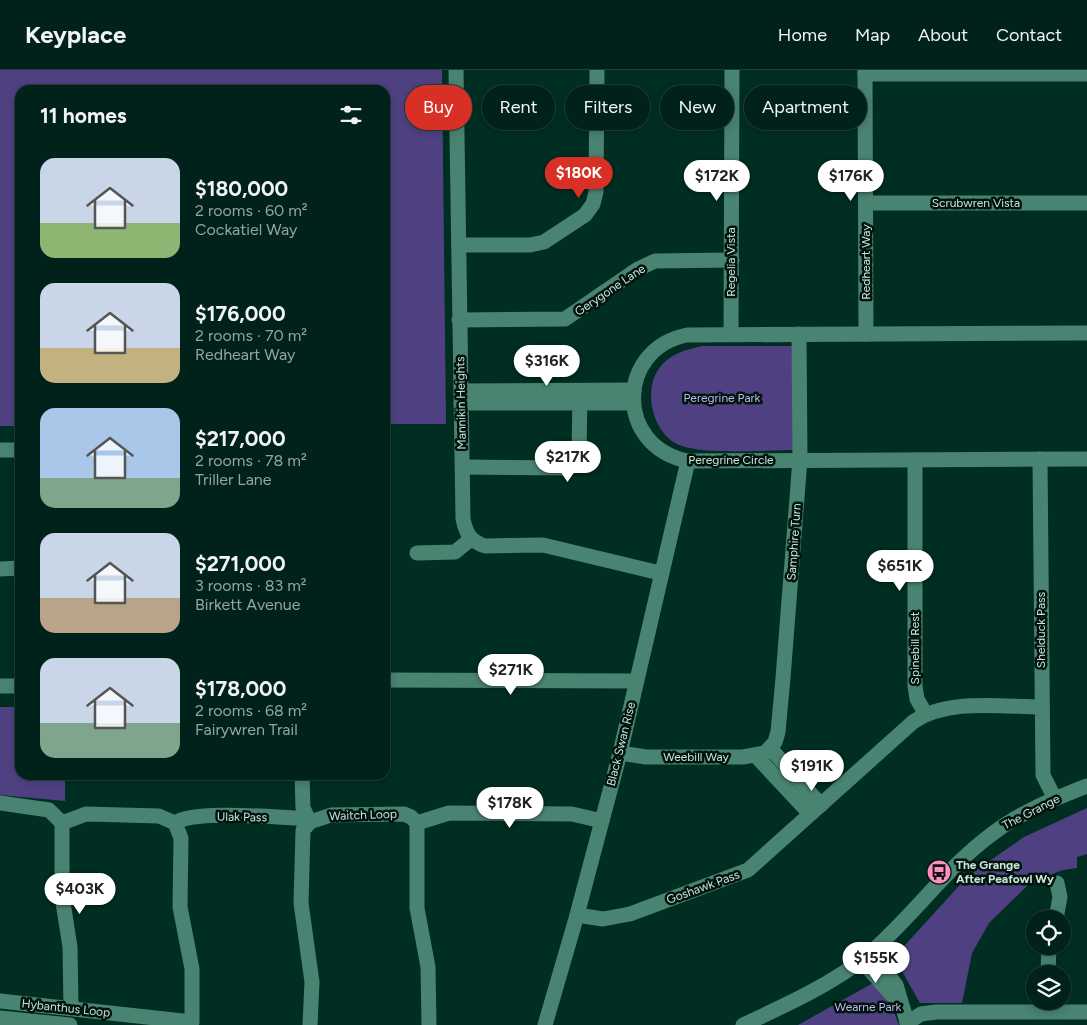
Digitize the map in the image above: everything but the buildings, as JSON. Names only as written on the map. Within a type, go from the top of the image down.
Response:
[{"type":"street","name":"Mannikin Heights","points":[[456,70],[463,519],[471,539]]},
{"type":"street","points":[[459,245],[537,244],[551,239],[590,210],[596,192],[596,70]]},
{"type":"street","name":"Regelia Vista","points":[[731,334],[732,70]]},
{"type":"street","points":[[866,72],[1087,74]]},
{"type":"street","name":"Redheart Way","points":[[866,72],[866,334]]},
{"type":"street","name":"Scrubwren Vista","points":[[866,203],[1087,203]]},
{"type":"street","name":"Gerygone Lane","points":[[460,320],[564,319],[646,264],[665,260],[732,260]]},
{"type":"street","points":[[461,397],[633,396],[639,371],[652,352],[668,340],[687,335],[1087,333]]},
{"type":"street","name":"Samphire Turn","points":[[770,748],[778,732],[800,460],[799,334]]},
{"type":"street","name":"Peregrine Circle","points":[[633,396],[638,423],[649,441],[666,454],[688,461],[1087,459]]},
{"type":"street","points":[[463,467],[569,468],[574,466],[579,456],[580,397]]},
{"type":"street","points":[[0,450],[15,450]]},
{"type":"street","name":"Shelduck Pass","points":[[1040,459],[1043,775],[1055,799]]},
{"type":"street","name":"Spinebill Rest","points":[[915,460],[914,686],[917,700],[925,713]]},
{"type":"street","name":"Black Swan Rise","points":[[544,1025],[577,915],[620,753],[660,573],[688,461]]},
{"type":"street","points":[[417,554],[455,552],[471,539],[484,546],[543,545],[660,573]]},
{"type":"street","points":[[0,570],[15,568]]},
{"type":"street","points":[[390,680],[636,681]]},
{"type":"street","points":[[0,686],[15,686]]},
{"type":"street","name":"Goshawk Pass","points":[[577,915],[603,919],[630,914],[740,874],[756,865],[925,713],[948,706],[1042,707]]},
{"type":"street","points":[[770,748],[816,810]]},
{"type":"street","name":"Weebill Way","points":[[620,753],[646,757],[756,756],[770,748]]},
{"type":"street","points":[[756,756],[816,810]]},
{"type":"street","points":[[302,780],[303,808],[310,822],[303,830],[302,835],[301,903],[312,982],[310,1025]]},
{"type":"street","name":"The Grange","points":[[743,1025],[803,995],[866,956],[914,912],[954,866],[991,834],[1009,822],[1055,799],[1087,786]]},
{"type":"street","points":[[0,803],[49,810],[62,823],[62,896],[70,947],[71,1007]]},
{"type":"street","name":"Waitch Loop","points":[[310,822],[331,815],[396,813],[408,815],[417,823]]},
{"type":"street","points":[[430,1025],[428,967],[417,908],[417,823],[449,813],[572,814],[602,821]]},
{"type":"street","points":[[62,823],[86,814],[158,816],[175,822]]},
{"type":"street","name":"Ulak Pass","points":[[175,822],[181,818],[200,816],[297,818],[310,822]]},
{"type":"street","name":"Hybanthus Loop","points":[[0,1001],[71,1007],[198,1023],[192,969],[180,907],[181,838],[175,822]]},
{"type":"street","points":[[1057,883],[1060,897],[1058,910]]},
{"type":"street","points":[[866,956],[896,985],[907,1024],[921,1014],[1026,1008]]},
{"type":"street","points":[[1071,1010],[1087,1012]]},
{"type":"street","points":[[0,1018],[70,1025]]},
{"type":"green space","points":[[0,70],[442,70],[442,85],[405,85],[405,130],[443,130],[446,424],[390,424],[390,85],[15,85],[15,426],[0,426]]},
{"type":"green space","name":"Peregrine Park","points":[[703,346],[794,346],[794,450],[699,450],[675,443],[666,436],[654,415],[651,391],[654,379],[659,369],[675,354]]},
{"type":"green space","points":[[0,707],[15,707],[15,780],[65,780],[65,801],[0,795]]},
{"type":"green space","name":"Wearne Park","points":[[1087,808],[1087,854],[1077,857],[1077,868],[1055,873],[1046,882],[1030,883],[989,923],[972,953],[962,1003],[920,1003],[899,966],[897,954],[968,876],[1024,837]]},
{"type":"green space","name":"Wearne Park","points":[[873,983],[892,1007],[899,1025],[798,1025]]},
{"type":"place","name":"The Grange After Peafowl Wy","points":[[939,872]]}]
